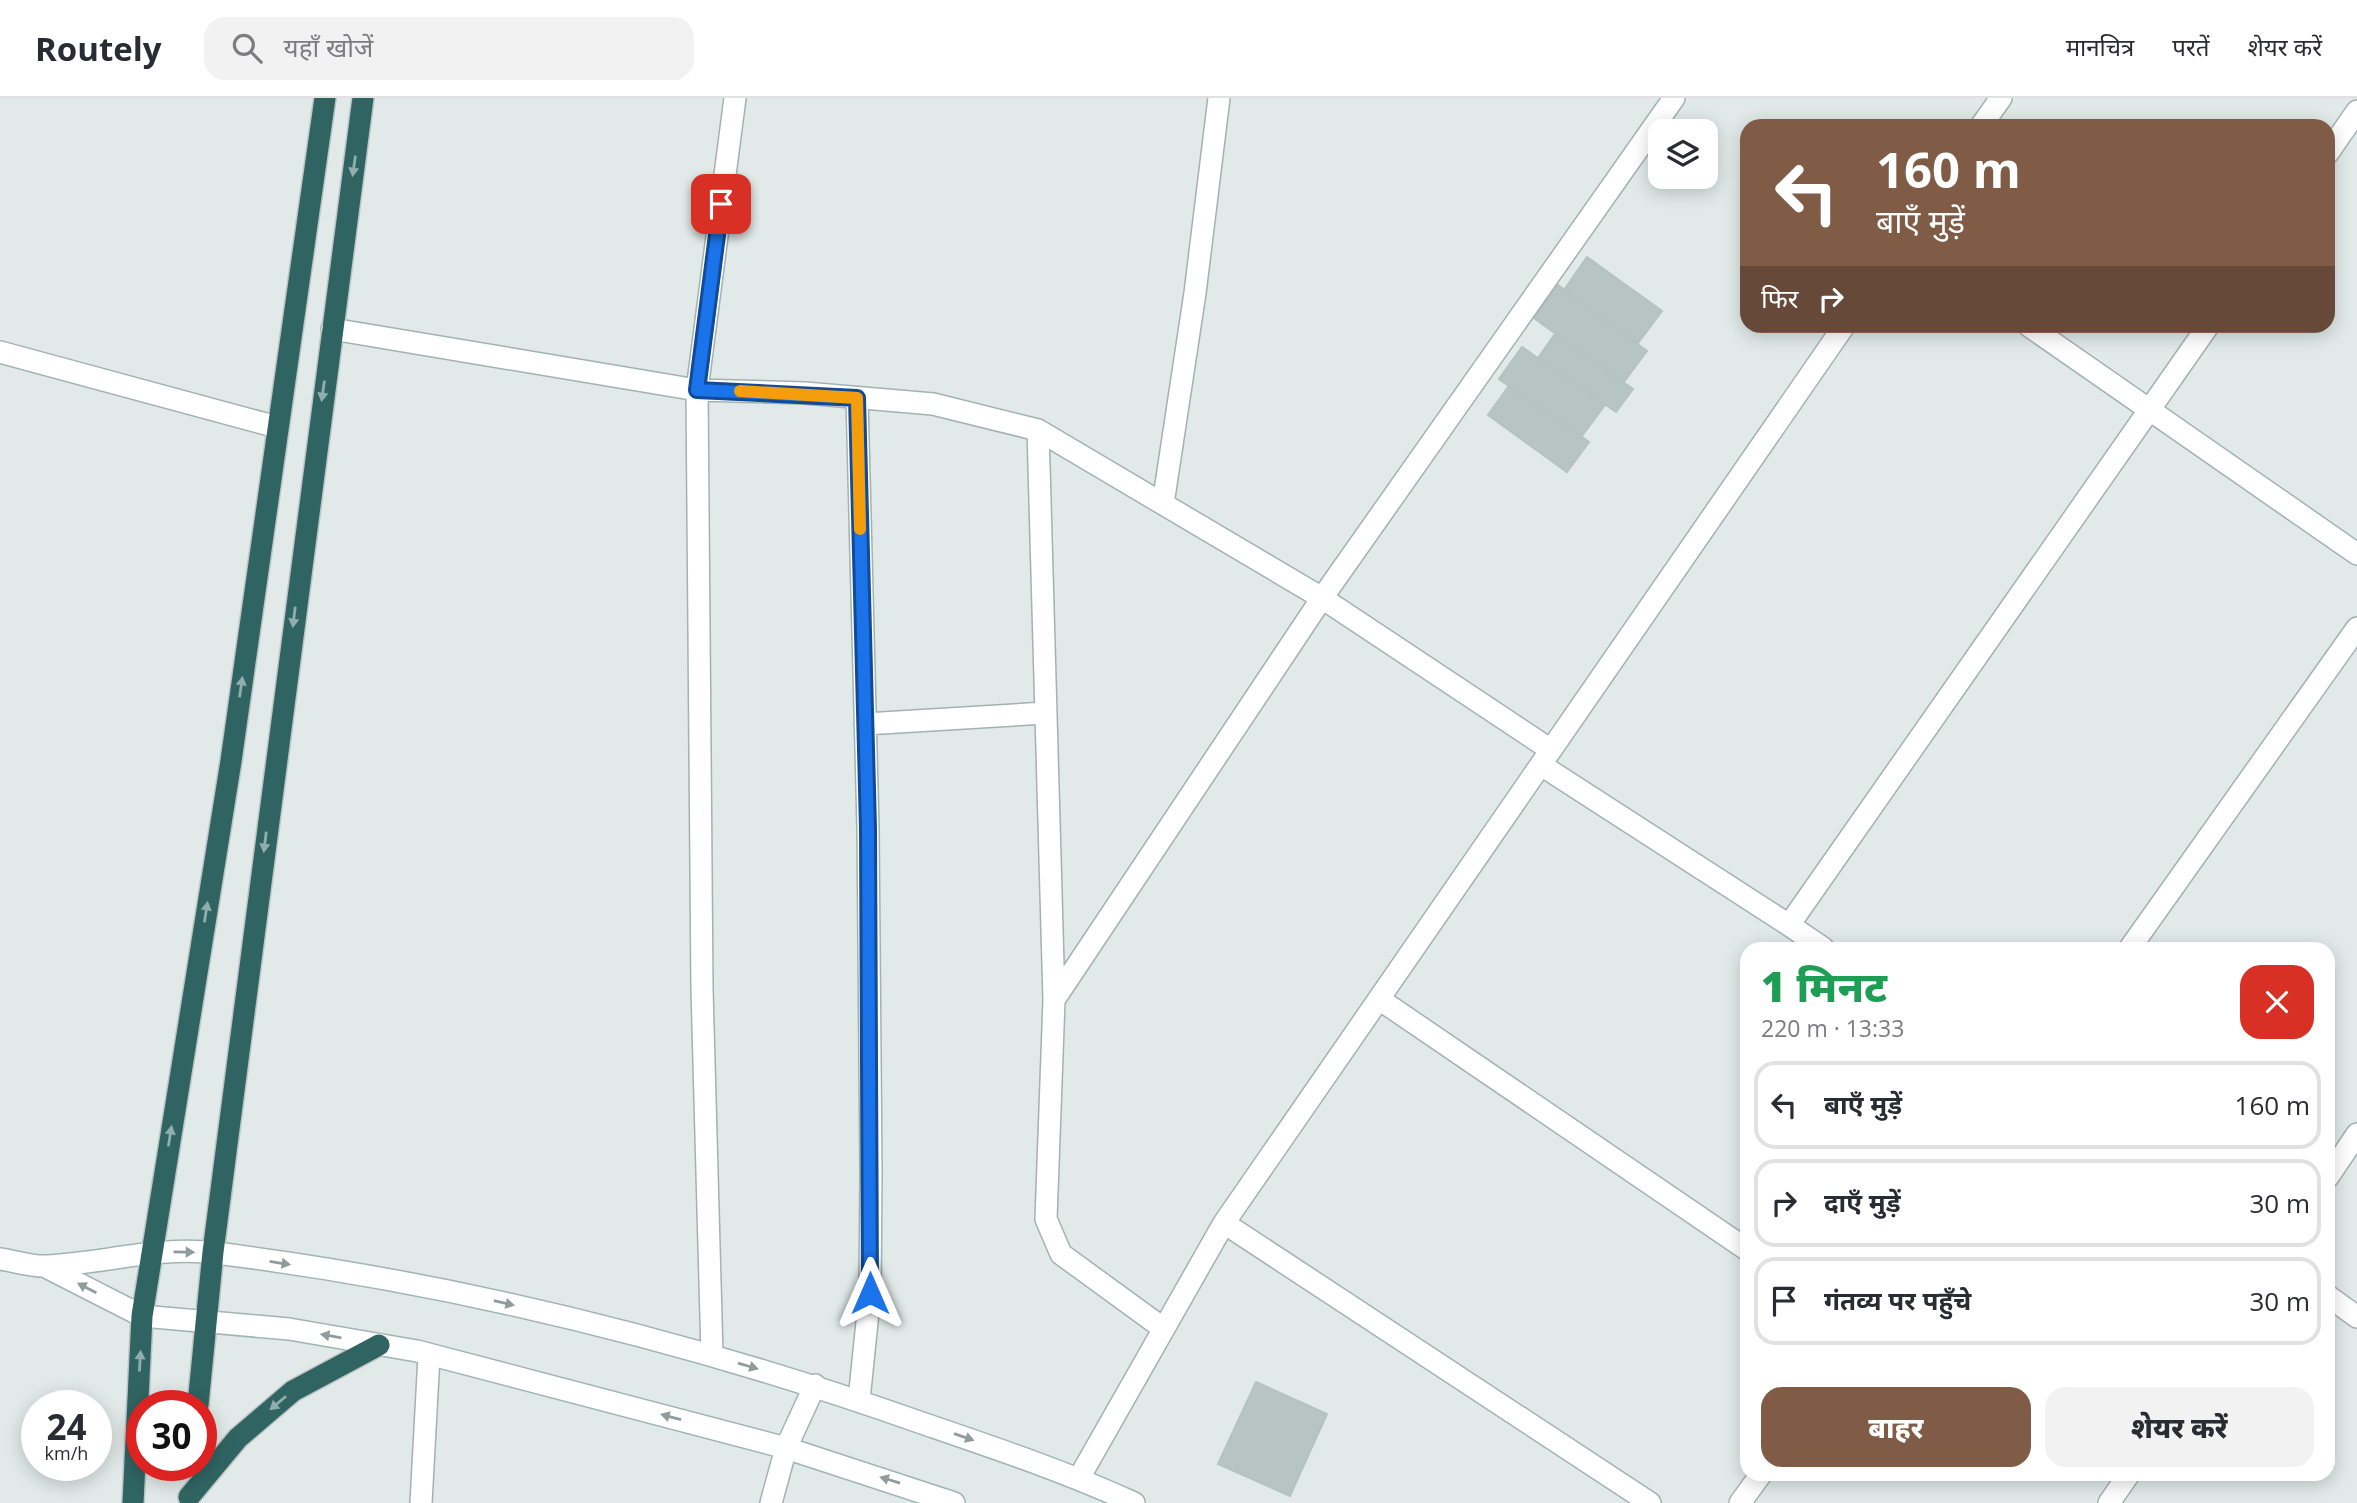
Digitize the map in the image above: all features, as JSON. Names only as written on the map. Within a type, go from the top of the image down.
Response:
[{"type":"highway","points":[[133,1503],[142,1316],[231,761],[325,98]]},
{"type":"highway","points":[[199,1390],[213,1252],[363,98]]},
{"type":"highway","points":[[188,1500],[238,1438],[293,1391],[379,1345]]},
{"type":"highway","points":[[188,1500],[190,1481]]},
{"type":"street","points":[[712,1355],[702,989],[697,390],[735,98]]},
{"type":"street","points":[[1163,503],[1195,293],[1219,98]]},
{"type":"street","points":[[1054,1000],[1322,597],[1674,98]]},
{"type":"street","points":[[1986,119],[2001,98]]},
{"type":"street","points":[[2335,143],[2357,111]]},
{"type":"street","points":[[332,329],[697,390],[933,404],[1038,430],[1322,597],[1546,758],[1814,942]]},
{"type":"street","points":[[1079,1478],[1224,1223],[1839,333]]},
{"type":"street","points":[[2039,333],[2357,554]]},
{"type":"street","points":[[1788,925],[2203,333]]},
{"type":"street","points":[[0,352],[277,427]]},
{"type":"street","points":[[857,398],[865,724],[870,1293],[859,1400]]},
{"type":"street","points":[[1038,430],[1054,1000],[1046,1219],[1061,1254],[1164,1329]]},
{"type":"street","points":[[2134,942],[2357,628]]},
{"type":"street","points":[[865,724],[1045,713]]},
{"type":"street","points":[[1379,999],[1740,1245]]},
{"type":"street","points":[[2335,1167],[2357,1135]]},
{"type":"street","points":[[1224,1223],[1650,1503]]},
{"type":"street","points":[[0,1259],[44,1266],[151,1252],[213,1252],[388,1277],[550,1313],[815,1385],[1079,1478],[1134,1503]]},
{"type":"street","points":[[44,1266],[142,1316],[289,1329],[429,1356],[786,1448],[954,1503]]},
{"type":"street","points":[[2335,1301],[2357,1317]]},
{"type":"street","points":[[421,1503],[429,1356]]},
{"type":"street","points":[[771,1503],[786,1448],[815,1385]]},
{"type":"street","points":[[1740,1503],[1755,1481]]},
{"type":"street","points":[[2109,1503],[2124,1481]]},
{"type":"building","points":[[1587,257],[1662,311],[1638,343],[1564,290]]},
{"type":"building","points":[[1558,285],[1647,351],[1623,383],[1534,318]]},
{"type":"building","points":[[1555,334],[1633,389],[1616,412],[1538,358]]},
{"type":"building","points":[[1522,347],[1605,405],[1581,437],[1499,379]]},
{"type":"building","points":[[1509,386],[1589,442],[1567,472],[1488,415]]},
{"type":"building","points":[[1256,1382],[1327,1414],[1290,1496],[1218,1464]]},
{"type":"slow traffic","points":[[740,391],[857,398],[860,529]]},
{"type":"route","points":[[721,204],[697,390],[804,393],[857,398],[868,828],[870,1293]]}]
